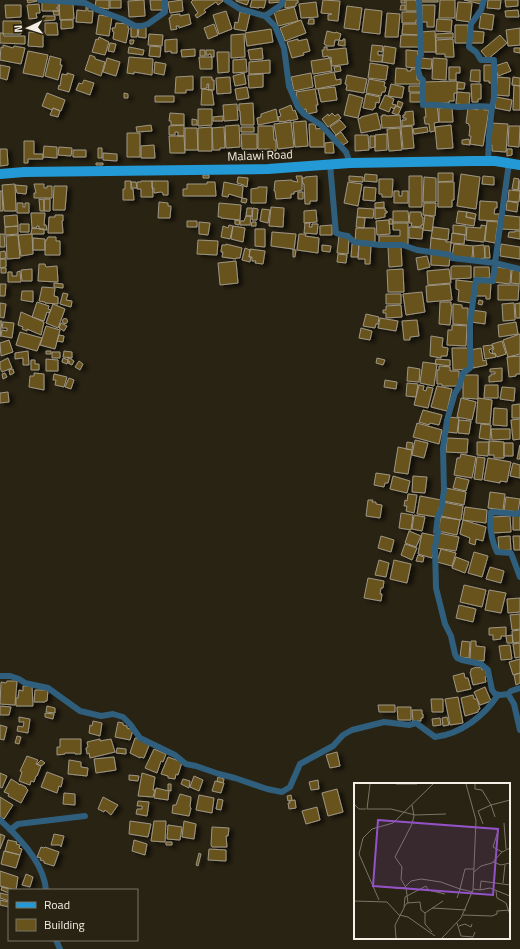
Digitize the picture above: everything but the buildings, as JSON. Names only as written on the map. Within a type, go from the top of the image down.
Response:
[{"type":"main road","name":"Malawi Road","points":[[0,174],[39,172],[268,169],[350,163],[488,161],[520,165]]},
{"type":"street","points":[[40,0],[85,3],[98,10],[122,18],[130,24],[139,26],[148,24],[165,12],[166,0]]},
{"type":"street","points":[[226,0],[240,9],[265,16],[276,26],[284,48],[289,86],[298,107],[304,114],[321,124],[346,152],[350,163]]},
{"type":"street","points":[[265,16],[282,5],[283,0]]},
{"type":"street","points":[[419,0],[421,55],[419,58],[418,70],[420,77],[423,80],[423,105],[436,104],[474,107],[482,105],[492,107]]},
{"type":"street","points":[[484,0],[481,10],[471,24],[469,48],[476,52],[481,60],[494,60],[494,98],[489,136],[488,161]]},
{"type":"street","points":[[509,163],[493,281],[476,280],[470,323],[470,368],[463,373],[446,420],[443,448],[444,490],[441,512],[438,515],[435,558],[436,588],[445,624],[457,658],[481,664],[488,670],[492,690],[495,694],[508,694],[511,691],[520,688]]},
{"type":"street","points":[[330,164],[336,233],[348,236],[354,242],[380,245],[403,245],[417,250],[451,255],[452,258],[495,263],[520,269]]},
{"type":"street","points":[[520,512],[519,514],[491,512],[490,530],[497,552],[511,553],[520,577]]},
{"type":"street","points":[[0,676],[10,676],[19,679],[25,684],[48,688],[80,711],[101,716],[113,714],[123,717],[140,738],[175,755],[186,764],[267,789],[282,792],[290,787],[300,764],[333,746],[343,735],[352,730],[384,722],[409,725],[416,723],[435,738],[446,736],[478,718],[498,695]]},
{"type":"street","points":[[508,694],[514,704],[520,730]]},
{"type":"street","points":[[10,830],[18,824],[85,816]]},
{"type":"street","points":[[0,820],[10,830],[42,870],[46,889]]}]
